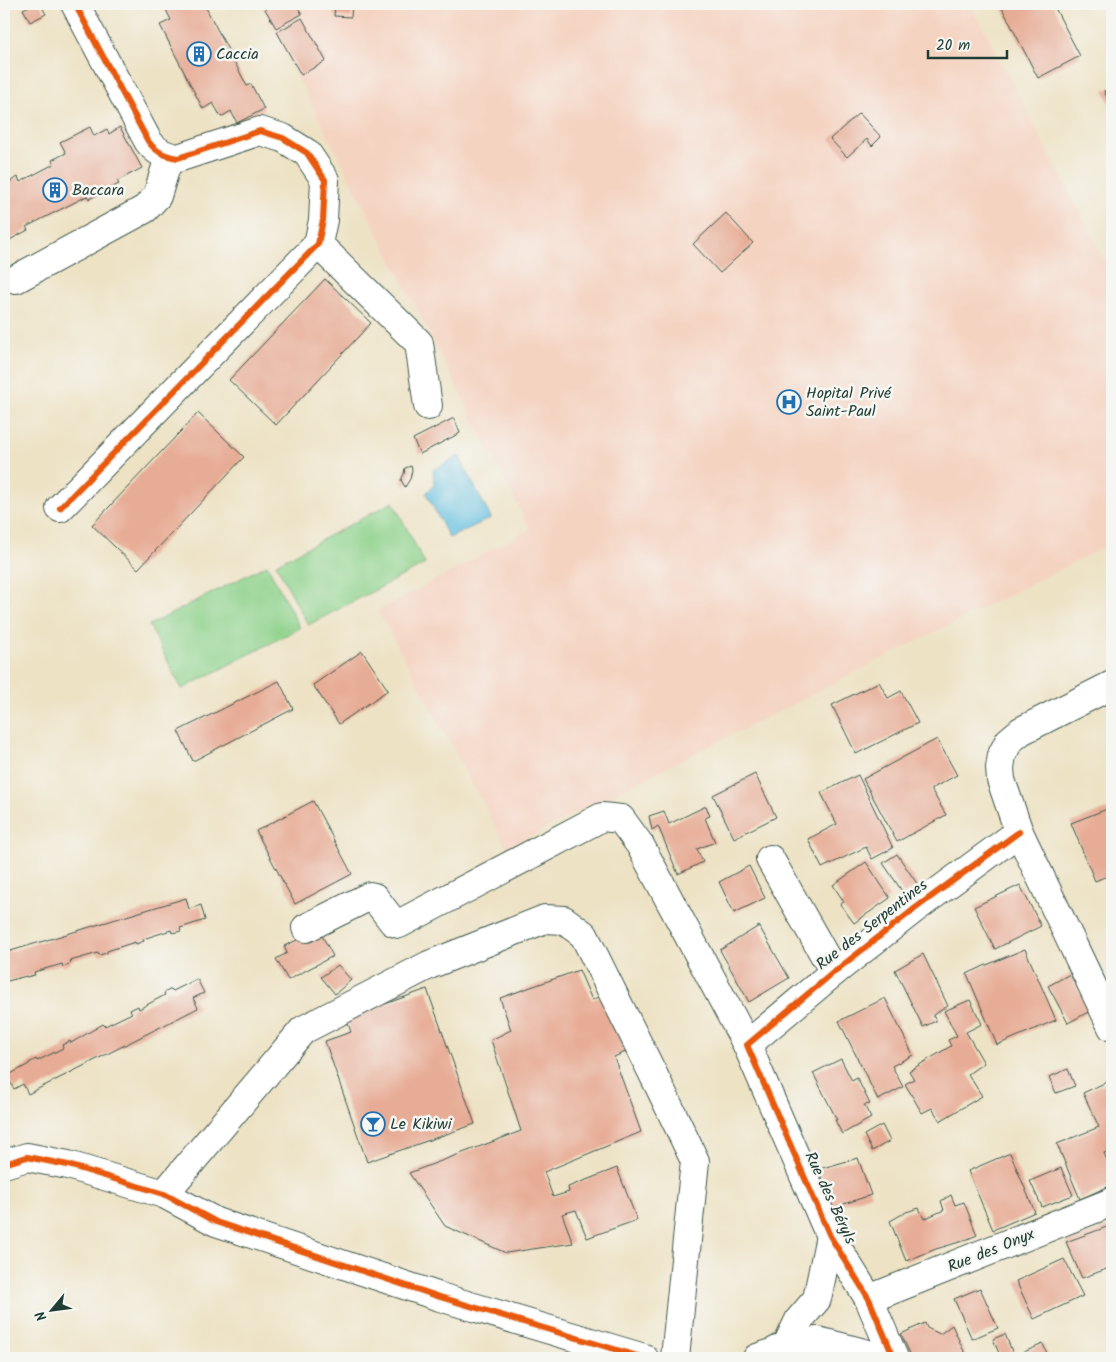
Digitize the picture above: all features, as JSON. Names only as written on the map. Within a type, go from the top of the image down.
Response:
[{"type":"street","points":[[60,508],[318,244],[323,220],[325,180],[307,153],[284,138],[260,131],[178,158],[169,157],[153,148],[80,5]]},
{"type":"street","points":[[16,279],[145,209],[157,196],[169,157]]},
{"type":"street","points":[[318,244],[419,343],[428,406]]},
{"type":"street","points":[[1112,685],[1021,731],[1009,742],[1002,755],[1000,768],[1001,780],[1019,832],[1112,1027]]},
{"type":"street","name":"Rue des Béryls","points":[[306,928],[370,896],[374,897],[393,922],[399,924],[602,817],[620,819],[640,845],[747,1045],[830,1236],[869,1300],[894,1358]]},
{"type":"street","name":"Rue des Serpentines","points":[[747,1045],[834,972],[913,910],[1019,832]]},
{"type":"street","points":[[770,859],[834,972]]},
{"type":"street","points":[[164,1194],[303,1030],[429,966],[545,918],[564,920],[584,935],[695,1161],[675,1358]]},
{"type":"street","points":[[4,1164],[27,1157],[68,1166],[164,1194],[216,1222],[440,1297],[644,1358]]},
{"type":"street","name":"Rue des Onyx","points":[[869,1300],[1112,1202]]},
{"type":"street","points":[[787,1345],[799,1320],[816,1299],[830,1236]]},
{"type":"street","points":[[757,1358],[787,1345],[818,1341],[884,1358]]},
{"type":"shaded area","name":"Hopital Privé Saint-Paul","points":[[260,4],[971,4],[1112,275],[1112,543],[507,848],[378,611],[530,529]]},
{"type":"green space","points":[[393,502],[425,564],[308,625],[276,564]]},
{"type":"green space","points":[[267,565],[300,628],[182,689],[149,625]]},
{"type":"water","points":[[459,456],[491,518],[449,538],[426,493],[434,485],[433,470]]},
{"type":"building","points":[[34,4],[40,4],[46,14],[30,22],[23,9]]},
{"type":"building","name":"Caccia","points":[[168,4],[204,4],[247,86],[251,84],[264,109],[237,123],[231,111],[221,117],[213,103],[203,109],[160,25],[171,20],[164,6]]},
{"type":"building","points":[[262,4],[296,4],[302,14],[276,28]]},
{"type":"building","points":[[335,4],[352,4],[351,17],[334,16]]},
{"type":"building","points":[[1000,4],[1053,4],[1080,56],[1038,78]]},
{"type":"building","points":[[302,18],[326,61],[301,75],[277,32]]},
{"type":"building","points":[[1112,87],[1112,108],[1104,91]]},
{"type":"building","points":[[859,113],[881,137],[872,146],[867,139],[847,157],[830,139]]},
{"type":"building","name":"Baccara","points":[[90,127],[94,136],[107,129],[109,134],[120,127],[142,168],[117,181],[119,184],[89,199],[87,196],[26,227],[28,230],[4,243],[4,185],[18,177],[20,182],[54,164],[52,160],[66,153],[60,142]]},
{"type":"building","points":[[726,213],[753,243],[720,273],[693,244]]},
{"type":"building","points":[[325,279],[371,323],[276,425],[229,380]]},
{"type":"building","points":[[198,413],[244,457],[138,569],[92,525]]},
{"type":"building","points":[[454,418],[460,433],[420,454],[413,439]]},
{"type":"building","points":[[411,466],[410,479],[405,487],[401,480],[405,468]]},
{"type":"building","points":[[362,651],[388,690],[339,724],[313,685]]},
{"type":"building","points":[[279,681],[293,709],[193,761],[178,731]]},
{"type":"building","points":[[879,682],[888,698],[901,691],[918,723],[856,754],[832,705]]},
{"type":"building","points":[[937,739],[957,775],[931,789],[946,815],[897,842],[863,779]]},
{"type":"building","points":[[755,774],[776,817],[734,838],[713,795]]},
{"type":"building","points":[[858,775],[893,848],[872,859],[866,847],[822,868],[808,839],[837,824],[821,793]]},
{"type":"building","points":[[313,801],[352,874],[295,904],[256,831]]},
{"type":"building","points":[[706,806],[710,816],[705,818],[715,842],[697,849],[703,862],[678,874],[658,826],[652,830],[649,816],[664,811],[669,824]]},
{"type":"building","points":[[1107,809],[1112,821],[1112,874],[1095,881],[1071,823]]},
{"type":"building","points":[[897,854],[918,885],[904,894],[883,863]]},
{"type":"building","points":[[866,862],[890,898],[854,923],[840,904],[844,902],[833,885]]},
{"type":"building","points":[[749,866],[765,898],[734,913],[719,882]]},
{"type":"building","points":[[1020,885],[1041,926],[995,949],[974,907]]},
{"type":"building","points":[[186,898],[189,909],[201,905],[205,920],[180,928],[181,931],[172,933],[171,930],[143,939],[144,941],[136,944],[135,942],[107,951],[107,953],[99,955],[98,953],[70,961],[71,963],[63,967],[62,964],[34,972],[35,975],[4,982],[4,965],[7,965],[4,953]]},
{"type":"building","points":[[759,926],[789,978],[749,1002],[720,950]]},
{"type":"building","points":[[319,930],[333,956],[288,980],[276,959],[287,953],[284,946]]},
{"type":"building","points":[[1025,949],[1056,1020],[997,1045],[967,974]]},
{"type":"building","points":[[923,954],[948,1006],[933,1015],[936,1021],[923,1027],[895,970]]},
{"type":"building","points":[[338,965],[351,980],[335,994],[321,977]]},
{"type":"building","points":[[579,970],[592,1000],[606,993],[630,1050],[614,1057],[641,1132],[544,1172],[553,1197],[569,1192],[568,1187],[617,1168],[637,1220],[587,1238],[576,1210],[562,1214],[573,1243],[506,1253],[445,1226],[409,1173],[521,1131],[491,1040],[511,1030],[500,998]]},
{"type":"building","points":[[1070,974],[1090,1011],[1068,1023],[1048,986]]},
{"type":"building","points":[[197,979],[204,993],[193,998],[198,1008],[28,1094],[23,1084],[14,1089],[7,1076],[36,1059],[37,1061],[63,1048],[62,1045],[70,1041],[71,1043],[103,1024],[105,1026],[132,1013],[130,1010],[138,1006],[139,1009],[165,995],[164,993],[171,989],[173,991]]},
{"type":"building","points":[[427,989],[475,1124],[367,1162],[325,1041],[351,1032],[346,1018]]},
{"type":"building","points":[[885,998],[913,1055],[892,1066],[903,1087],[878,1100],[839,1021]]},
{"type":"building","points":[[970,1000],[982,1024],[966,1032],[984,1063],[968,1074],[982,1096],[940,1121],[932,1108],[922,1113],[905,1084],[914,1079],[909,1071],[951,1046],[948,1040],[957,1036],[944,1011]]},
{"type":"building","points":[[841,1059],[852,1081],[857,1078],[870,1104],[864,1105],[871,1118],[842,1134],[813,1073]]},
{"type":"building","points":[[1068,1069],[1075,1086],[1056,1093],[1049,1077]]},
{"type":"building","points":[[1111,1080],[1112,1155],[1110,1150],[1104,1153],[1112,1173],[1112,1185],[1080,1199],[1057,1144],[1099,1127],[1083,1093]]},
{"type":"building","points":[[882,1125],[890,1141],[872,1151],[864,1135]]},
{"type":"building","points":[[1010,1153],[1035,1212],[993,1230],[968,1171]]},
{"type":"building","points":[[858,1158],[871,1195],[832,1208],[819,1169]]},
{"type":"building","points":[[1061,1168],[1073,1195],[1042,1207],[1030,1181]]},
{"type":"building","points":[[951,1195],[955,1205],[964,1202],[977,1235],[906,1261],[890,1221],[906,1212],[919,1208],[924,1219],[944,1210],[941,1201]]},
{"type":"building","points":[[1112,1225],[1112,1267],[1082,1278],[1066,1242]]},
{"type":"building","points":[[1064,1259],[1083,1296],[1034,1319],[1016,1281]]},
{"type":"building","points":[[980,1288],[998,1328],[972,1339],[954,1299]]},
{"type":"building","points":[[925,1323],[927,1328],[940,1334],[952,1325],[967,1358],[912,1358],[901,1334]]},
{"type":"building","points":[[1005,1334],[1014,1356],[1001,1358],[993,1339]]},
{"type":"building","points":[[1043,1344],[1049,1358],[1016,1358],[1014,1356]]},
{"type":"cycle path","points":[[60,508],[318,244],[323,220],[325,180],[307,153],[283,138],[260,131],[178,158],[158,151],[148,141],[75,4]]},
{"type":"cycle path","points":[[894,1358],[869,1299],[830,1236],[747,1045],[834,972],[913,910],[1019,832]]},
{"type":"cycle path","points":[[4,1164],[27,1157],[68,1165],[164,1194],[216,1222],[440,1297],[644,1358]]},
{"type":"place","name":"Caccia","points":[[199,54]]},
{"type":"place","name":"Baccara","points":[[55,190]]},
{"type":"place","name":"Hopital Privé Saint-Paul","points":[[789,402]]},
{"type":"place","name":"Le Kikiwi","points":[[373,1124]]}]
